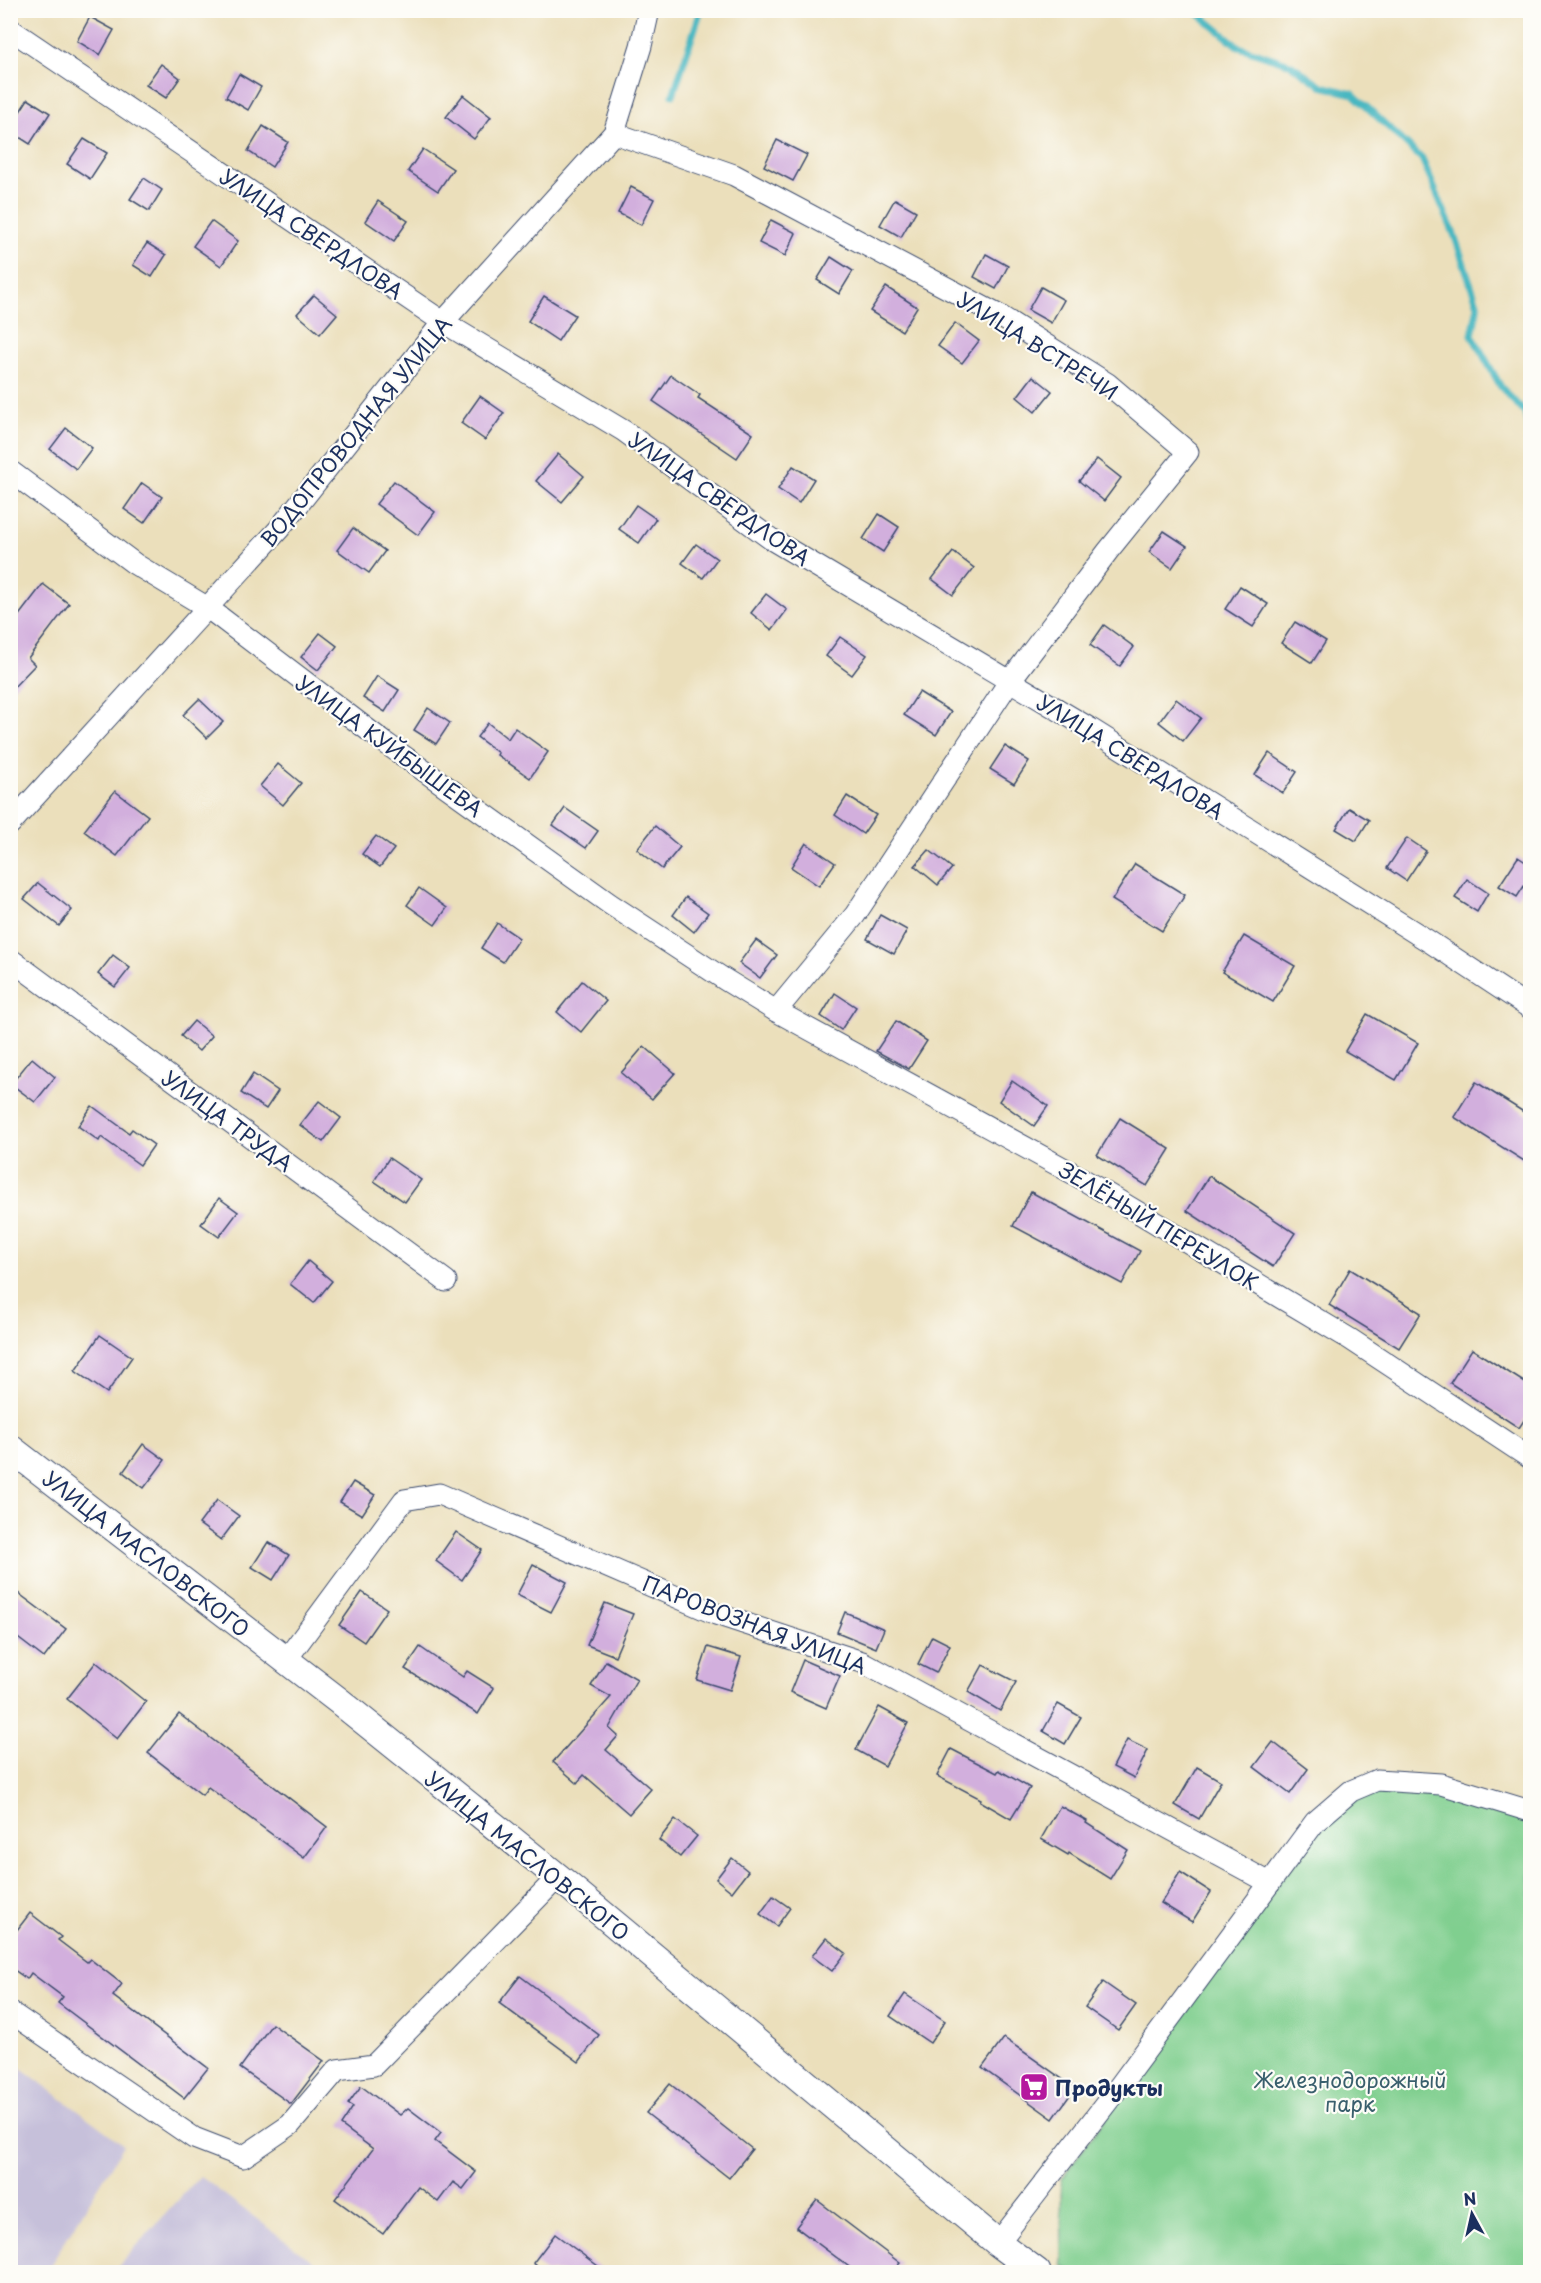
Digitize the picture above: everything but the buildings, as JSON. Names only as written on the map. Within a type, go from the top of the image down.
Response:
[{"type":"street","name":"ВОДОПРОВОДНАЯ УЛИЦА","points":[[10,824],[279,529],[443,322],[614,133],[641,46],[649,10]]},
{"type":"street","name":"УЛИЦА СВЕРДЛОВА","points":[[10,29],[443,322],[624,431],[771,539],[1089,728],[1430,942],[1530,1008]]},
{"type":"street","name":"УЛИЦА ВСТРЕЧИ","points":[[614,133],[734,175],[1000,316],[1108,384],[1188,452],[1108,552],[1010,682]]},
{"type":"street","name":"УЛИЦА КУЙБЫШЕВА","points":[[10,471],[135,564],[208,608],[384,742],[610,904],[776,1011]]},
{"type":"street","points":[[776,1011],[855,915],[1010,682]]},
{"type":"street","name":"УЛИЦА ТРУДА","points":[[10,959],[446,1281]]},
{"type":"street","name":"ЗЕЛЁНЫЙ ПЕРЕУЛОК","points":[[776,1011],[1084,1180],[1350,1339],[1530,1458]]},
{"type":"street","name":"УЛИЦА МАСЛОВСКОГО","points":[[10,1448],[286,1660],[558,1877],[998,2243],[1037,2272]]},
{"type":"street","name":"ПАРОВОЗНАЯ УЛИЦА","points":[[286,1660],[404,1500],[439,1494],[716,1614],[862,1662],[1270,1883]]},
{"type":"street","points":[[998,2243],[1118,2088],[1315,1822],[1351,1791],[1377,1780],[1441,1784],[1530,1811]]},
{"type":"street","points":[[10,2012],[194,2139],[243,2157],[290,2125],[337,2070],[374,2065],[558,1877]]},
{"type":"shaded area","points":[[10,2060],[124,2145],[46,2272],[11,2272]]},
{"type":"shaded area","points":[[200,2176],[327,2272],[113,2272]]},
{"type":"shaded area","points":[[423,2263],[435,2272],[401,2272]]},
{"type":"green space","name":"Железнодорожный парк","points":[[1385,1787],[1466,1799],[1530,1820],[1530,2272],[1073,2272],[1062,2265],[1061,2179],[1318,1829],[1349,1803]]},
{"type":"waterway","points":[[673,95],[701,10]]},
{"type":"waterway","points":[[1194,10],[1239,47],[1290,64],[1322,86],[1353,94],[1422,159],[1454,234],[1478,306],[1472,335],[1501,387],[1525,413],[1530,434]]},
{"type":"place","name":"Продукты","points":[[1034,2087]]}]
